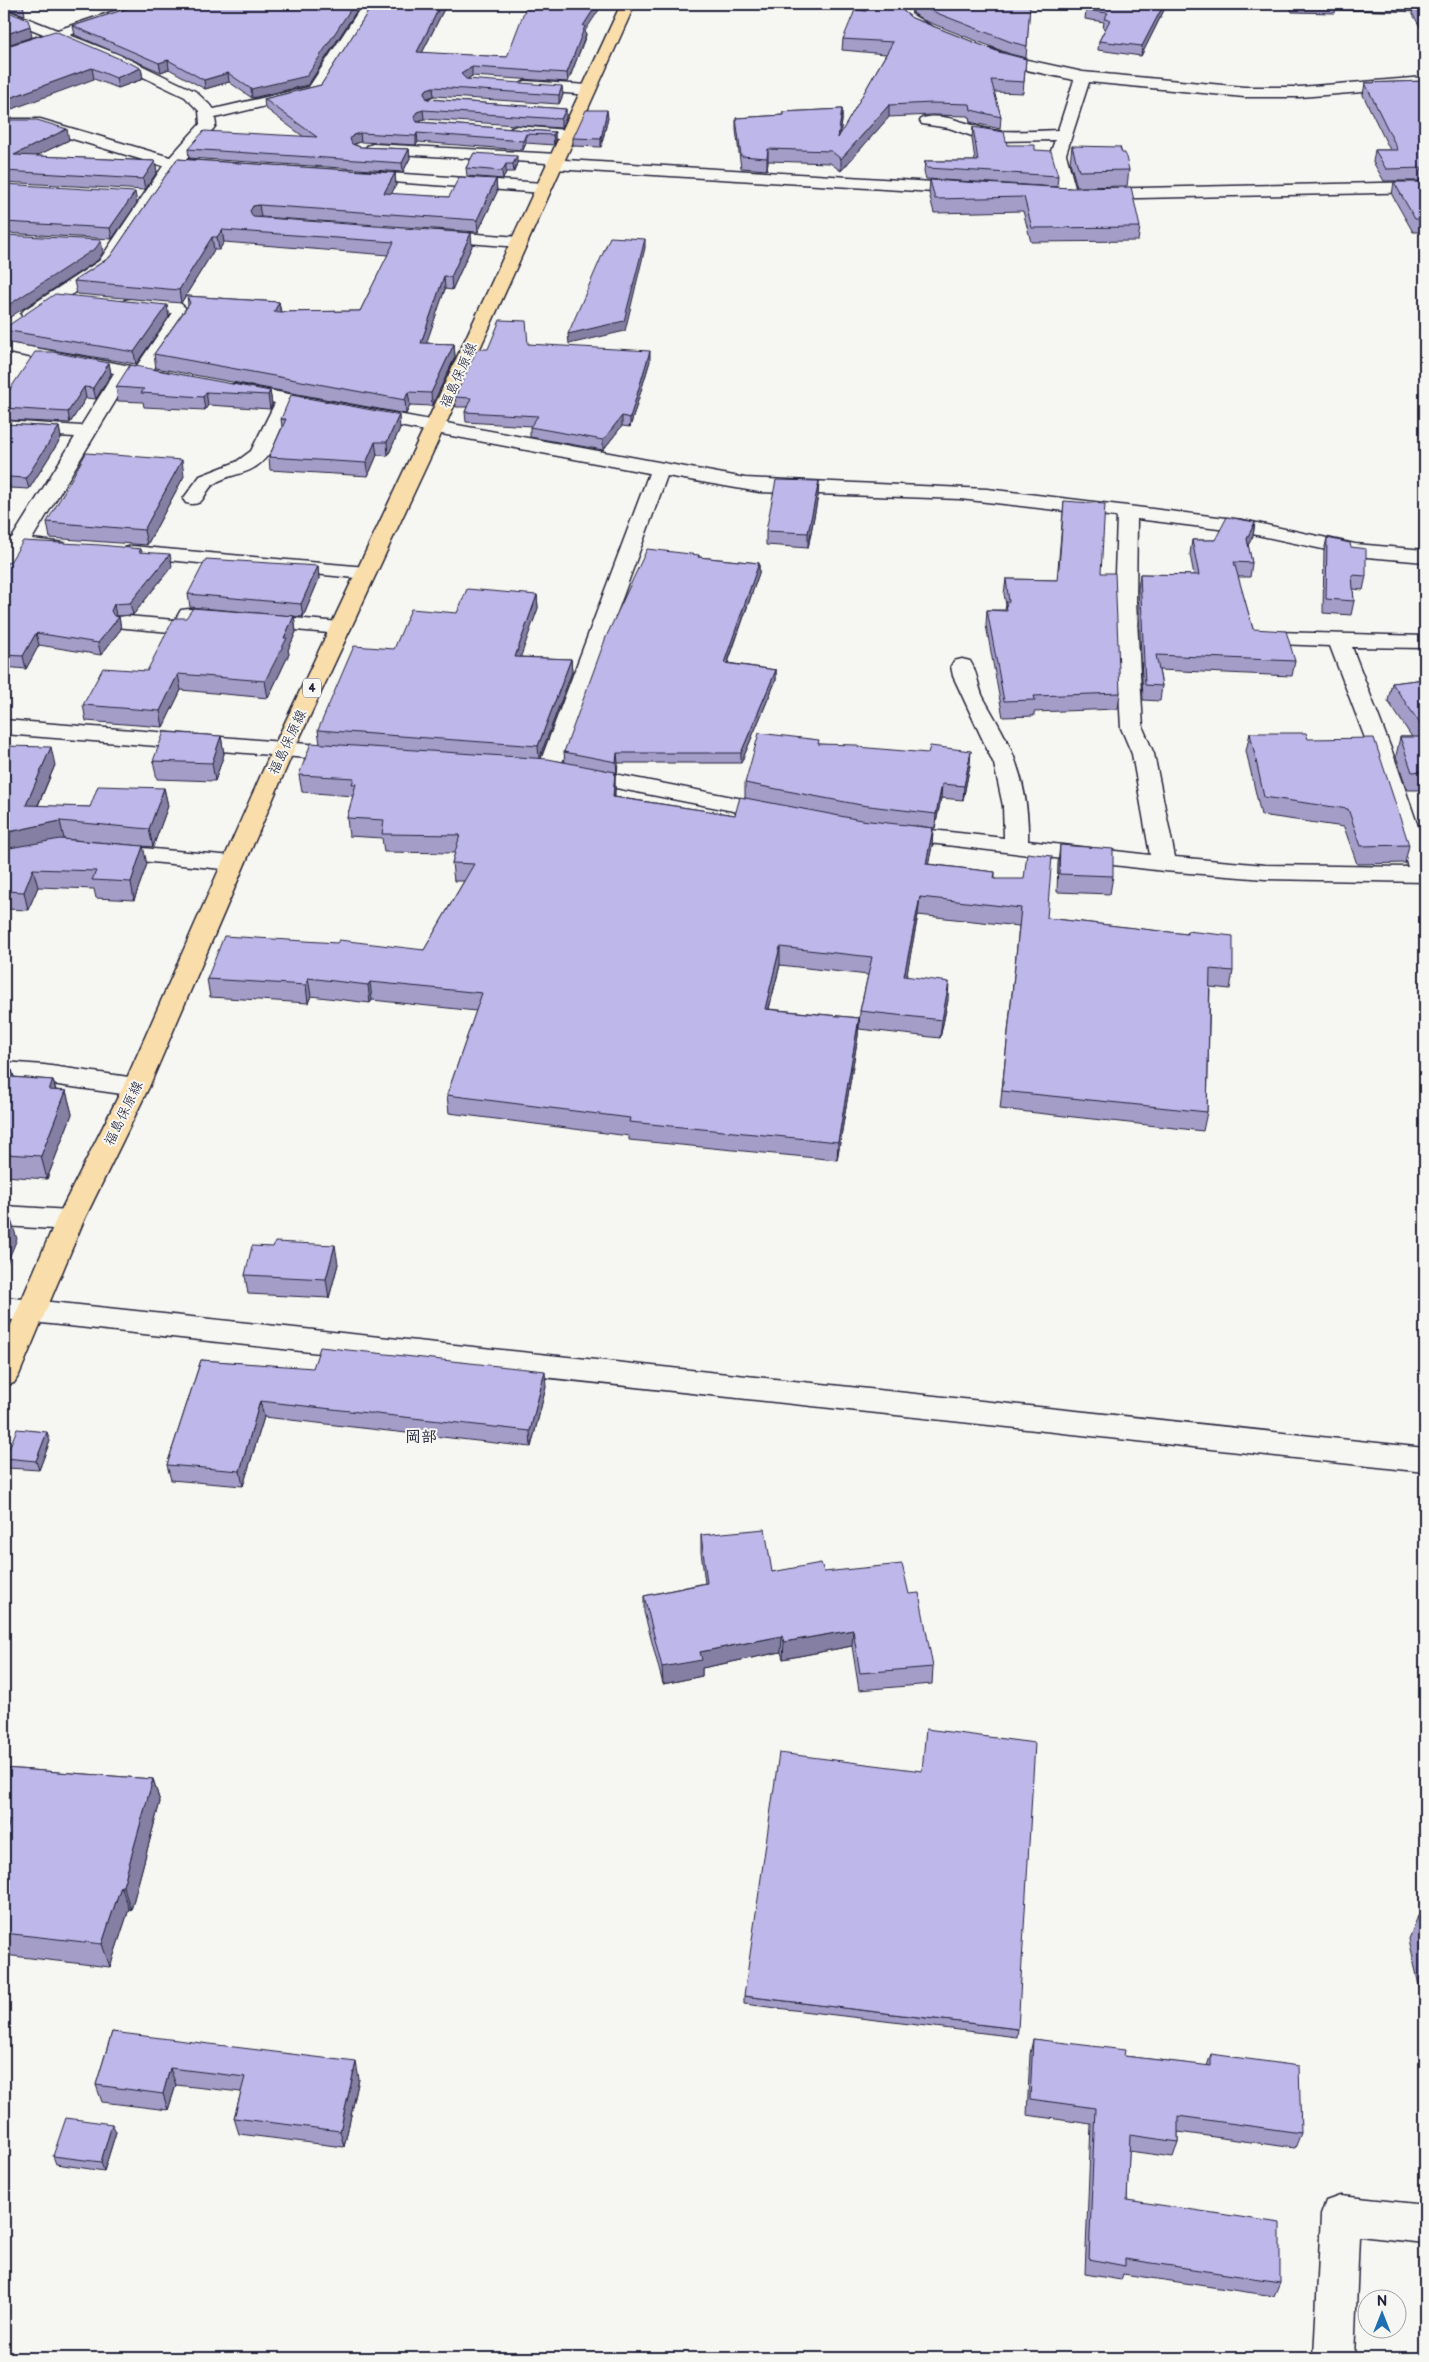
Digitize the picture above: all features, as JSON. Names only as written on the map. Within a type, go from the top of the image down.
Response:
[{"type":"main road","name":"福島保原線","points":[[4,1375],[33,1311],[70,1220],[136,1087],[282,750],[435,426],[568,135],[568,112],[588,90],[628,4]]},
{"type":"street","points":[[4,53],[148,4]]},
{"type":"street","points":[[208,115],[315,90],[370,4]]},
{"type":"street","points":[[904,4],[904,15],[910,21],[952,39]]},
{"type":"street","points":[[1304,4],[1425,7]]},
{"type":"street","points":[[4,13],[115,58],[190,94],[207,110],[208,115],[208,125],[173,164],[105,265],[19,321]]},
{"type":"street","points":[[978,49],[1004,59],[1083,77],[1263,92],[1300,92],[1425,82]]},
{"type":"street","points":[[1083,77],[1058,160],[1062,194],[1425,186]]},
{"type":"street","points":[[511,85],[588,90]]},
{"type":"street","points":[[928,121],[952,123],[978,133],[999,136],[1064,135]]},
{"type":"street","points":[[4,124],[40,124],[173,164],[222,168]]},
{"type":"street","points":[[501,130],[568,135]]},
{"type":"street","points":[[361,148],[979,190]]},
{"type":"street","points":[[339,175],[543,188]]},
{"type":"street","points":[[131,196],[151,197]]},
{"type":"street","points":[[419,235],[518,242]]},
{"type":"street","points":[[98,245],[118,246]]},
{"type":"street","points":[[55,299],[80,302]]},
{"type":"street","points":[[4,569],[11,544],[86,432],[182,312],[174,307],[117,304]]},
{"type":"street","points":[[4,347],[180,380]]},
{"type":"street","points":[[218,387],[735,483],[772,487],[952,492],[1243,526],[1355,550],[1425,556]]},
{"type":"street","points":[[193,499],[202,485],[210,478],[247,465],[254,460],[260,453],[286,399]]},
{"type":"street","points":[[4,426],[86,432]]},
{"type":"street","points":[[660,469],[539,768],[792,816]]},
{"type":"street","points":[[1127,512],[1125,602],[1132,728],[1143,754],[1164,864]]},
{"type":"street","points":[[11,544],[75,548]]},
{"type":"street","points":[[112,550],[366,573]]},
{"type":"street","points":[[126,622],[181,627],[189,615],[340,628]]},
{"type":"street","points":[[1276,638],[1425,642]]},
{"type":"street","points":[[870,830],[1164,864],[1265,872],[1424,875],[1382,754],[1339,640]]},
{"type":"street","points":[[962,666],[970,693],[995,738],[1003,760],[1018,825],[1016,847]]},
{"type":"street","points":[[4,727],[371,756]]},
{"type":"street","points":[[84,850],[233,863]]},
{"type":"street","points":[[4,1071],[44,1074],[136,1087]]},
{"type":"street","points":[[4,1216],[70,1220]]},
{"type":"street","points":[[4,1308],[1425,1460]]},
{"type":"street","points":[[1334,2358],[1340,2214],[1425,2224]]},
{"type":"building","points":[[141,4],[354,4],[307,76],[251,89],[228,73],[204,80],[168,60],[159,63],[73,26]]},
{"type":"building","points":[[373,4],[441,4],[417,52],[507,57],[527,4],[597,4],[583,26],[585,26],[567,73],[472,67],[461,74],[466,79],[562,86],[559,95],[433,87],[427,89],[424,93],[427,99],[566,109],[561,119],[423,110],[417,112],[414,116],[417,122],[555,132],[553,135],[526,134],[523,141],[417,133],[416,136],[360,133],[353,135],[350,139],[352,144],[360,147],[409,149],[402,163],[188,149],[204,131],[317,137],[264,99],[321,85]]},
{"type":"building","points":[[865,4],[896,4],[912,18],[999,52],[1026,59],[1024,82],[991,80],[1001,117],[971,110],[970,104],[889,105],[841,159],[831,151],[768,149],[767,158],[741,156],[736,118],[783,115],[783,112],[842,109],[838,138],[893,42],[843,39],[855,10],[866,11]]},
{"type":"building","points":[[917,4],[1030,4],[1027,46],[1011,42]]},
{"type":"building","points":[[1089,4],[1164,4],[1142,46],[1099,41],[1110,20],[1104,19],[1108,13],[1086,10]]},
{"type":"building","points":[[1293,4],[1337,4],[1336,6]]},
{"type":"building","points":[[1416,4],[1425,4],[1425,20]]},
{"type":"building","points":[[4,10],[28,20],[30,26],[4,35]]},
{"type":"building","points":[[55,31],[141,68],[116,78],[92,68],[4,100],[4,47]]},
{"type":"building","points":[[1425,81],[1425,168],[1386,169],[1375,150],[1398,150],[1365,83]]},
{"type":"building","points":[[586,110],[607,110],[601,139],[573,138]]},
{"type":"building","points":[[4,120],[37,120],[67,129],[14,155],[155,161],[143,179],[4,171]]},
{"type":"building","points":[[973,127],[1004,132],[1007,145],[1035,145],[1035,150],[1051,151],[1058,176],[927,168],[925,161],[978,161]]},
{"type":"building","points":[[1072,146],[1120,147],[1122,153],[1125,153],[1129,170],[1079,171]]},
{"type":"building","points":[[474,153],[517,156],[513,164],[506,164],[502,171],[466,168]]},
{"type":"building","points":[[177,159],[395,173],[384,193],[449,197],[459,177],[496,179],[477,220],[259,205],[253,206],[250,211],[253,217],[471,233],[451,277],[444,276],[421,343],[454,344],[431,393],[408,392],[405,400],[154,354],[190,303],[187,296],[279,302],[274,312],[360,311],[394,242],[222,230],[217,237],[212,237],[179,290],[74,281],[110,257]]},
{"type":"building","points":[[930,180],[1070,188],[1131,187],[1140,227],[1032,228],[1024,197],[935,199]]},
{"type":"building","points":[[1394,182],[1425,182],[1425,219],[1415,219]]},
{"type":"building","points":[[4,184],[135,192],[110,228],[4,222]]},
{"type":"building","points":[[4,235],[101,240],[96,248],[4,308]]},
{"type":"building","points":[[610,237],[645,239],[624,321],[568,334]]},
{"type":"building","points":[[55,294],[167,305],[134,352],[4,330],[4,326],[9,325]]},
{"type":"building","points":[[500,320],[526,321],[528,344],[650,351],[630,418],[622,416],[603,440],[530,427],[538,416],[465,412],[471,398],[455,397],[477,349],[488,349]]},
{"type":"building","points":[[35,352],[53,352],[109,363],[93,388],[84,387],[68,412],[4,408],[4,398]]},
{"type":"building","points":[[130,365],[270,391],[268,395],[206,392],[203,397],[141,393],[144,389],[116,387]]},
{"type":"building","points":[[291,395],[399,415],[387,442],[375,442],[366,463],[269,457],[286,419],[281,419]]},
{"type":"building","points":[[4,424],[59,427],[26,478],[8,477],[4,483]]},
{"type":"building","points":[[86,453],[182,460],[144,530],[47,522]]},
{"type":"building","points":[[776,480],[819,481],[808,533],[766,531]]},
{"type":"building","points":[[1064,501],[1105,504],[1101,573],[1115,573],[1120,693],[1034,696],[1035,700],[1004,701],[987,610],[1007,611],[1006,602],[1009,602],[1006,579],[1058,580]]},
{"type":"building","points":[[1227,517],[1255,522],[1247,539],[1252,563],[1234,562],[1253,629],[1286,631],[1295,661],[1156,655],[1162,686],[1145,685],[1140,574],[1199,575],[1192,540],[1215,540]]},
{"type":"building","points":[[1327,538],[1350,543],[1351,547],[1366,549],[1366,576],[1352,575],[1354,601],[1326,599]]},
{"type":"building","points":[[23,541],[100,545],[141,549],[139,552],[170,554],[130,603],[114,604],[111,611],[114,616],[119,617],[98,643],[36,633],[23,656],[4,655],[4,564],[10,562]]},
{"type":"building","points":[[647,549],[699,555],[698,557],[759,563],[724,663],[776,670],[741,753],[617,753],[616,762],[564,752],[606,637]]},
{"type":"building","points":[[206,559],[318,566],[301,604],[188,594]]},
{"type":"building","points":[[467,589],[537,595],[515,657],[571,659],[538,746],[318,730],[354,646],[394,649],[411,609],[457,613]]},
{"type":"building","points":[[193,608],[294,616],[284,638],[287,638],[265,681],[178,674],[160,711],[83,705],[103,668],[147,671],[174,618],[186,618]]},
{"type":"building","points":[[1425,679],[1425,731],[1392,683]]},
{"type":"building","points":[[164,732],[221,736],[212,763],[153,761]]},
{"type":"building","points":[[759,733],[819,740],[818,744],[857,745],[857,747],[928,753],[930,746],[971,751],[964,786],[942,784],[936,814],[861,805],[745,783]]},
{"type":"building","points":[[1250,733],[1306,733],[1308,739],[1374,738],[1409,845],[1361,846],[1348,809],[1264,797]]},
{"type":"building","points":[[1400,737],[1425,737],[1425,771],[1412,772]]},
{"type":"building","points":[[311,743],[548,759],[615,772],[613,797],[735,815],[740,797],[861,820],[933,828],[926,864],[995,872],[994,879],[1024,879],[1027,853],[1052,856],[1047,918],[1187,934],[1187,931],[1233,936],[1233,971],[1210,969],[1207,1112],[1002,1091],[1021,908],[920,897],[904,976],[949,982],[942,1020],[860,1011],[872,957],[780,947],[765,1009],[859,1018],[838,1142],[629,1122],[630,1118],[447,1095],[482,993],[370,982],[368,985],[308,978],[306,985],[207,979],[224,936],[337,943],[339,940],[424,950],[474,864],[452,863],[460,835],[382,834],[384,820],[347,818],[356,784],[352,784],[354,778],[299,775]]},
{"type":"building","points":[[4,746],[51,747],[26,805],[90,807],[98,786],[164,788],[149,829],[60,821],[4,833]]},
{"type":"building","points":[[60,839],[143,846],[131,882],[92,880],[96,871],[33,869],[24,892],[4,891],[4,849]]},
{"type":"building","points":[[1060,845],[1113,849],[1113,876],[1059,874]]},
{"type":"building","points":[[4,1070],[12,1070],[10,1077],[53,1080],[49,1090],[66,1091],[41,1156],[4,1154]]},
{"type":"building","points":[[4,1219],[11,1220],[4,1237]]},
{"type":"building","points":[[275,1242],[335,1245],[326,1279],[245,1275],[252,1246],[273,1247]]},
{"type":"building","points":[[320,1347],[545,1371],[530,1431],[260,1401],[240,1471],[167,1465],[201,1360],[313,1368]]},
{"type":"building","points":[[17,1429],[47,1432],[36,1461],[5,1458]]},
{"type":"building","points":[[765,1529],[772,1572],[821,1563],[824,1572],[902,1564],[909,1594],[919,1593],[933,1667],[860,1673],[853,1630],[784,1642],[782,1636],[700,1652],[702,1660],[662,1667],[644,1596],[707,1583],[701,1535]]},
{"type":"building","points":[[926,1729],[1035,1743],[1018,2029],[744,1996],[779,1753],[922,1771]]},
{"type":"building","points":[[4,1768],[153,1779],[123,1886],[121,1886],[102,1944],[4,1933],[4,1840],[10,1820],[4,1819]]},
{"type":"building","points":[[1418,1916],[1425,1916],[1425,1948]]},
{"type":"building","points":[[112,2032],[356,2062],[340,2131],[234,2118],[245,2077],[170,2068],[163,2094],[96,2085]]},
{"type":"building","points":[[1033,2039],[1125,2050],[1124,2056],[1211,2066],[1211,2054],[1299,2066],[1301,2133],[1178,2116],[1178,2142],[1130,2135],[1127,2200],[1280,2223],[1280,2282],[1125,2259],[1125,2266],[1089,2259],[1095,2108],[1030,2099]]},
{"type":"building","points":[[66,2118],[112,2124],[101,2162],[53,2156]]},
{"type":"district","name":"岡部","points":[[421,1436]]}]
